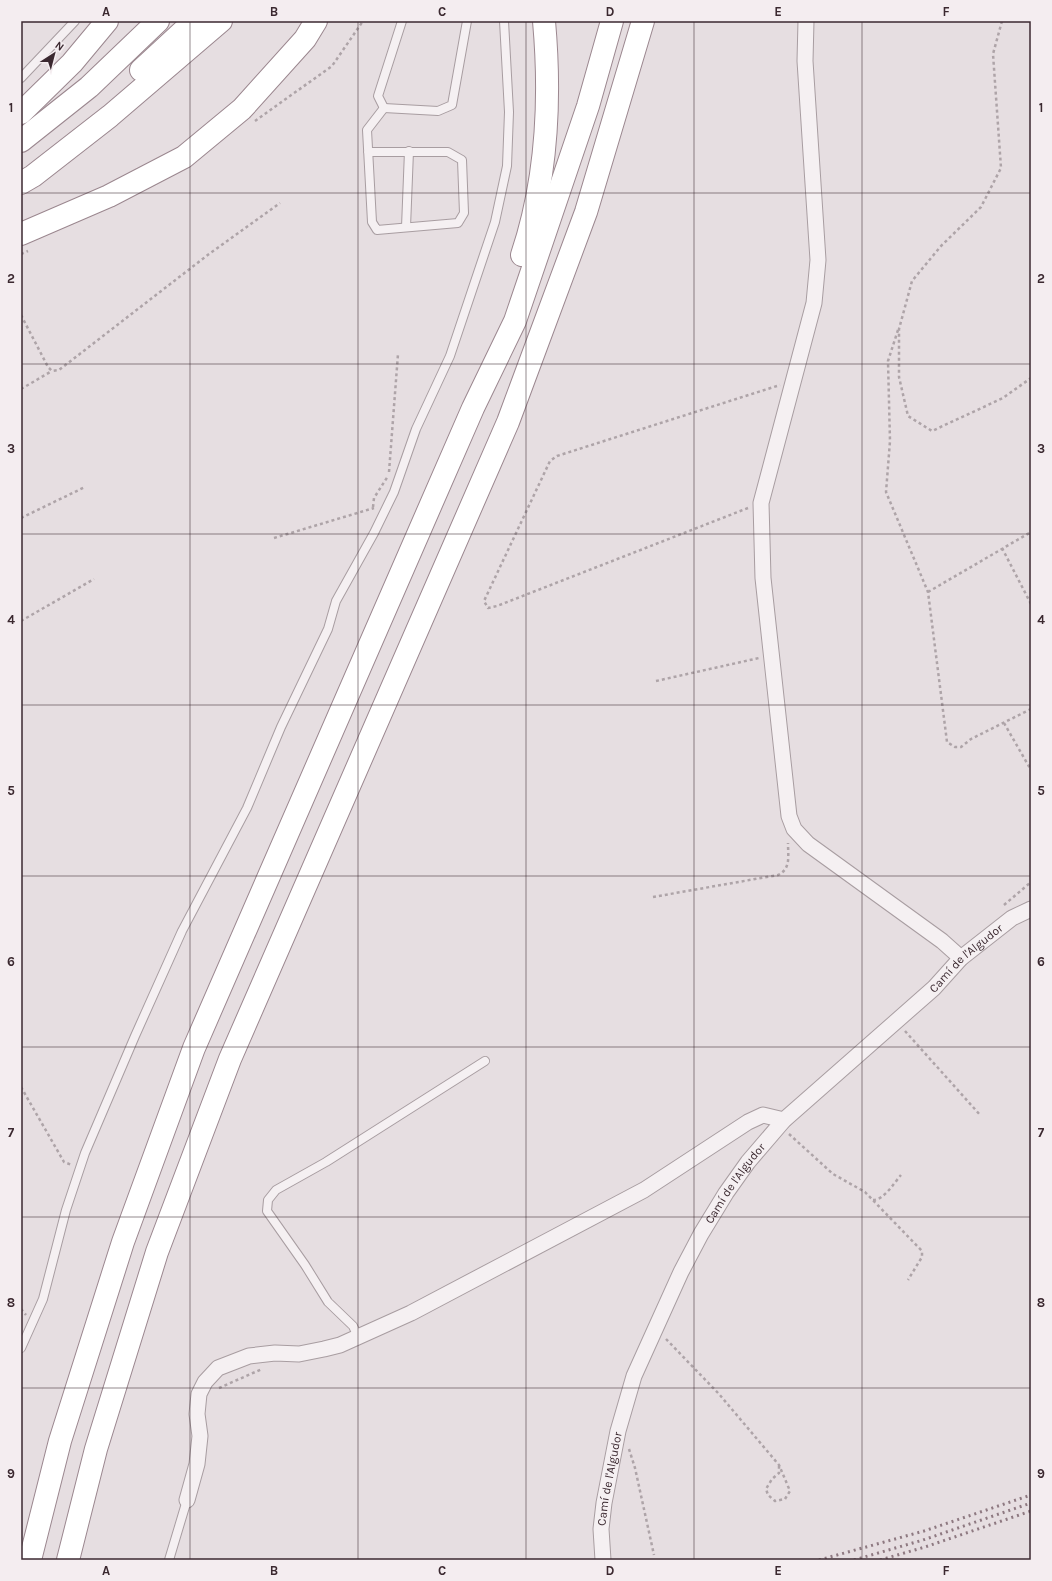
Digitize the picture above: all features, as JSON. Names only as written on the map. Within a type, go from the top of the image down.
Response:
[{"type":"highway","points":[[21,113],[72,63],[107,21]]},
{"type":"highway","points":[[21,141],[89,87],[158,21]]},
{"type":"highway","points":[[21,172],[103,106],[194,21]]},
{"type":"highway","points":[[21,183],[33,176],[110,116],[221,21]]},
{"type":"highway","points":[[21,234],[109,196],[184,157],[242,109],[305,39],[316,21]]},
{"type":"highway","points":[[473,408],[530,230],[546,142],[548,65],[544,21]]},
{"type":"highway","points":[[30,1560],[60,1441],[120,1249],[194,1048],[473,408],[515,321],[588,106],[612,21]]},
{"type":"highway","points":[[68,1560],[96,1449],[157,1252],[168,1222],[230,1059],[508,422],[586,212],[642,21]]},
{"type":"street","points":[[806,21],[805,61],[818,260],[814,303],[761,503],[763,578],[786,802],[790,821],[794,829],[808,844],[942,941],[961,958]]},
{"type":"street","name":"Camí de l'Algudor","points":[[603,1560],[601,1529],[618,1431],[634,1376],[654,1330],[700,1234],[721,1200],[748,1162],[782,1122],[897,1022],[934,988],[961,958],[1012,918],[1031,909]]},
{"type":"street","points":[[187,1500],[197,1464],[200,1436],[197,1414],[200,1394],[205,1382],[218,1368],[249,1356],[275,1353],[305,1353],[340,1345],[459,1289],[644,1190],[748,1122],[763,1115],[782,1122]]},
{"type":"lane","points":[[21,78],[75,21]]},
{"type":"lane","points":[[384,108],[378,96],[402,21]]},
{"type":"lane","points":[[384,108],[438,111],[452,105],[467,21]]},
{"type":"lane","points":[[21,1348],[44,1299],[66,1210],[81,1167],[132,1044],[182,931],[247,808],[281,728],[328,629],[336,601],[374,533],[394,492],[416,429],[450,356],[495,222],[507,166],[509,120],[506,36],[504,21]]},
{"type":"lane","points":[[368,152],[409,150],[448,152],[462,160],[464,213],[458,223],[377,230],[372,222],[368,152],[367,130],[384,108]]},
{"type":"lane","points":[[406,227],[409,150]]},
{"type":"lane","points":[[358,1337],[353,1326],[328,1302],[305,1265],[270,1216],[267,1211],[268,1200],[276,1190],[326,1162],[485,1061]]},
{"type":"lane","points":[[169,1560],[187,1500]]},
{"type":"path","points":[[1002,21],[993,54],[1001,168],[981,207],[941,246],[912,281],[888,361],[890,441],[886,492],[928,592],[948,742],[954,746],[961,746],[971,739],[1031,710]]},
{"type":"path","points":[[21,388],[52,371],[58,370],[209,254],[280,203]]},
{"type":"path","points":[[21,315],[48,367],[52,371]]},
{"type":"path","points":[[899,328],[899,377],[908,416],[932,431],[1003,398],[1031,378]]},
{"type":"path","points":[[373,507],[374,498],[389,474],[398,354]]},
{"type":"path","points":[[761,503],[498,606],[488,608],[484,601],[550,461],[557,456],[794,380]]},
{"type":"path","points":[[21,518],[85,486]]},
{"type":"path","points":[[274,538],[373,507],[383,513]]},
{"type":"path","points":[[928,592],[1031,532]]},
{"type":"path","points":[[1002,548],[1031,604]]},
{"type":"path","points":[[21,621],[94,578]]},
{"type":"path","points":[[656,681],[771,656]]},
{"type":"path","points":[[1004,723],[1031,770]]},
{"type":"path","points":[[653,897],[782,873],[788,864],[790,821]]},
{"type":"path","points":[[897,1022],[936,1063],[981,1116]]},
{"type":"path","points":[[21,1087],[64,1162],[81,1167]]},
{"type":"path","points":[[782,1122],[819,1163],[833,1174],[860,1188],[922,1251],[922,1257],[908,1280]]},
{"type":"path","points":[[872,1200],[877,1200],[883,1196],[901,1176]]},
{"type":"path","points":[[654,1330],[664,1337],[719,1394],[780,1466],[790,1491],[785,1499],[775,1501],[771,1499],[766,1489],[772,1479],[779,1473],[780,1466]]},
{"type":"path","points":[[217,1389],[265,1368]]},
{"type":"path","points":[[618,1431],[628,1445],[635,1468],[654,1555]]},
{"type":"railway","points":[[819,1560],[924,1531],[1031,1495]]},
{"type":"railway","points":[[854,1560],[923,1540],[1031,1503]]},
{"type":"railway","points":[[880,1560],[925,1547],[1031,1511]]}]
